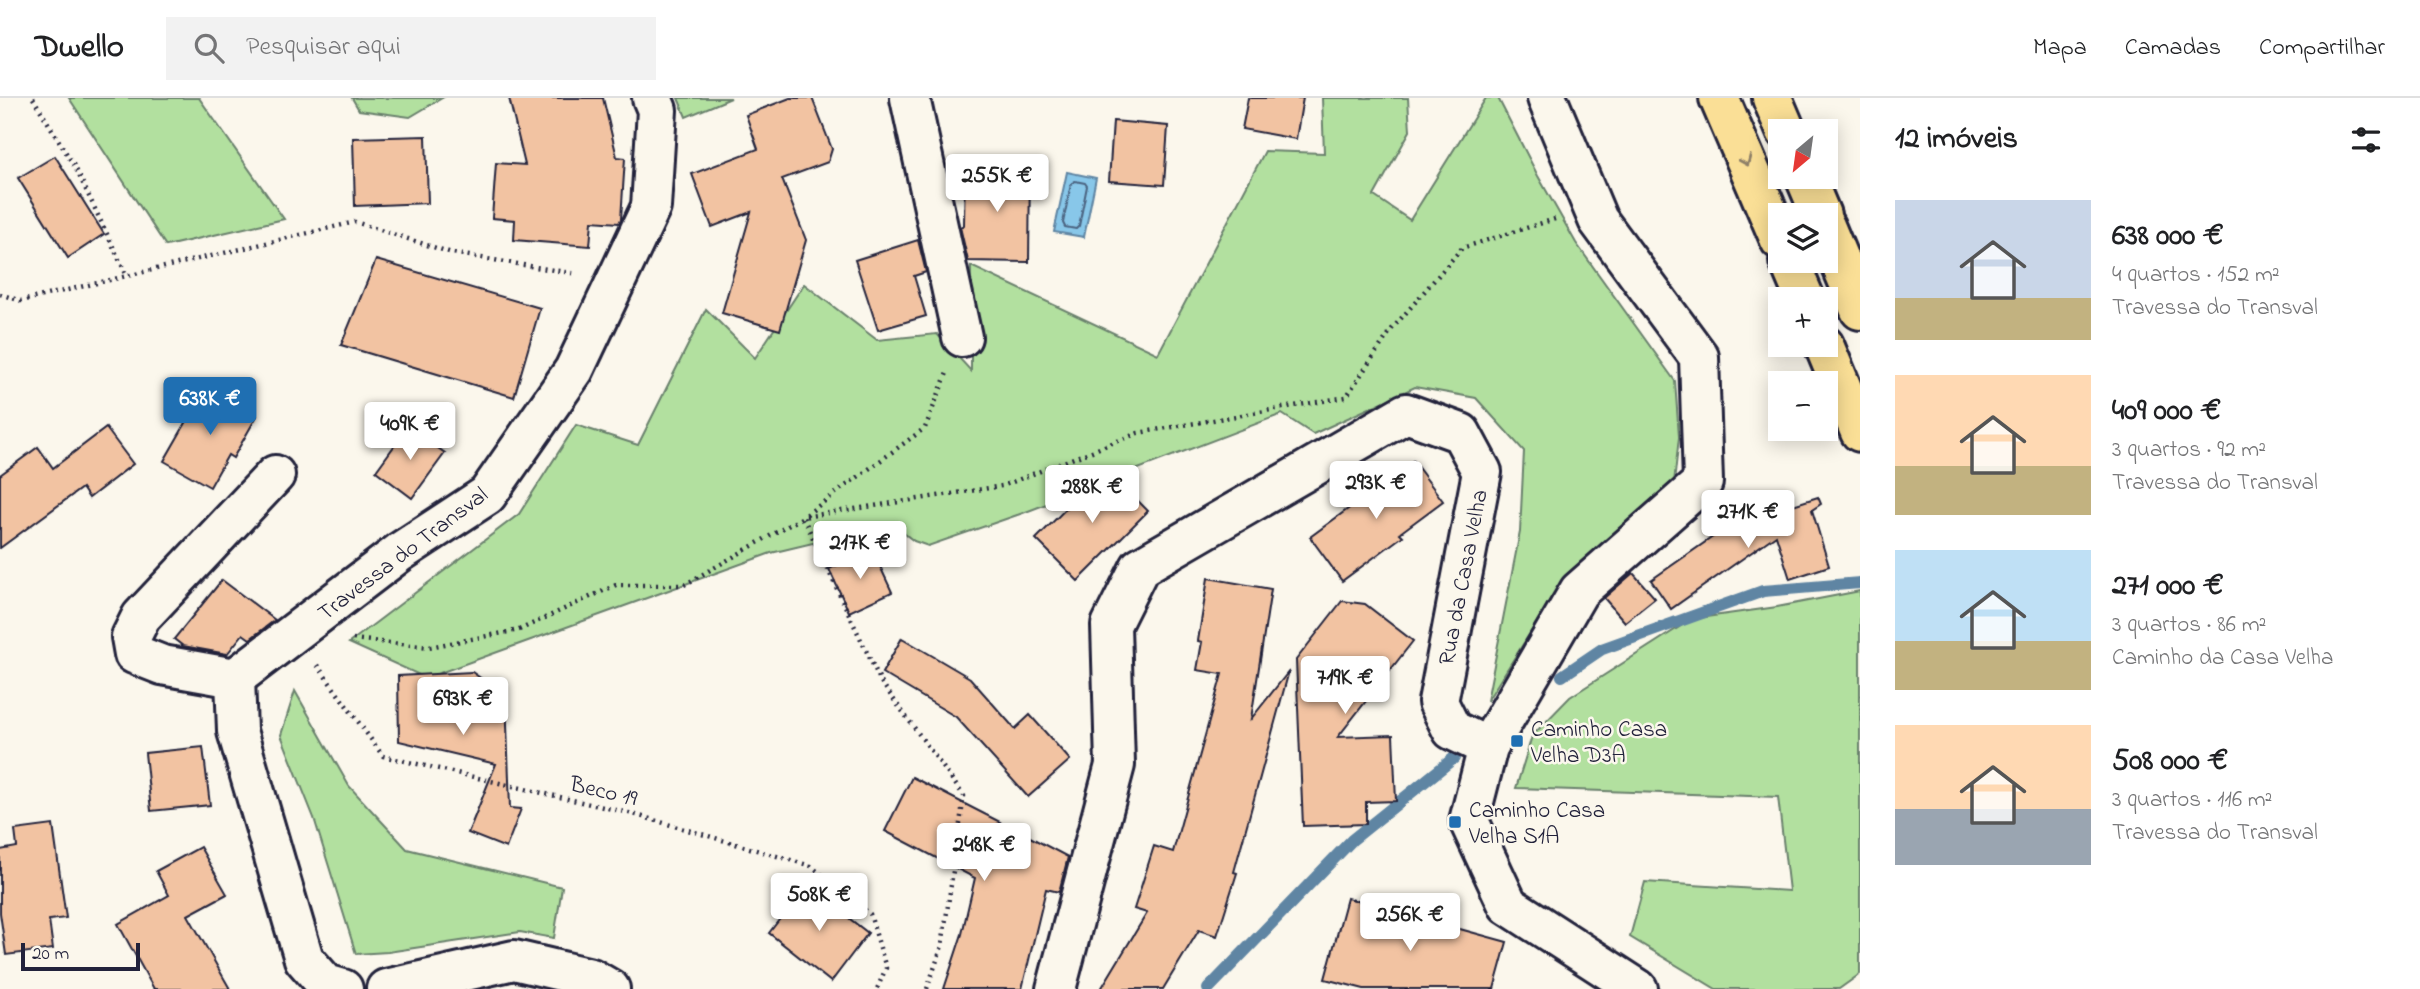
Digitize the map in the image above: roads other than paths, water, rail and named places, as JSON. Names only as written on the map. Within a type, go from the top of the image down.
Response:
[{"type":"highway","points":[[1719,98],[1768,212]]},
{"type":"highway","points":[[1772,98],[1781,119]]},
{"type":"highway","points":[[1838,257],[1860,310]]},
{"type":"highway","points":[[1829,357],[1860,432]]},
{"type":"street","name":"Travessa do Transval","points":[[235,678],[400,552],[486,495],[575,370],[651,207],[657,110],[652,98]]},
{"type":"street","points":[[910,98],[962,337]]},
{"type":"street","points":[[1547,98],[1598,220],[1699,357],[1703,482],[1578,591],[1488,747],[1469,821],[1508,905],[1632,988]]},
{"type":"street","name":"Rua da Casa Velha","points":[[1056,989],[1115,765],[1111,625],[1140,567],[1406,413],[1461,433],[1482,472],[1438,702],[1452,730],[1488,747]]},
{"type":"street","points":[[275,475],[141,617],[131,638],[134,654],[162,665],[235,678],[237,731],[304,959],[326,984],[343,989]]},
{"type":"street","points":[[386,989],[514,960],[591,978],[610,989]]},
{"type":"water","points":[[1067,172],[1096,178],[1084,237],[1054,232]]},
{"type":"waterway","points":[[1562,676],[1602,649],[1763,591],[1860,583]]},
{"type":"waterway","points":[[1208,989],[1352,840],[1454,758]]},
{"type":"place","name":"Caminho Casa Velha D3A","points":[[1517,741]]},
{"type":"place","name":"Caminho Casa Velha S1A","points":[[1455,822]]}]
